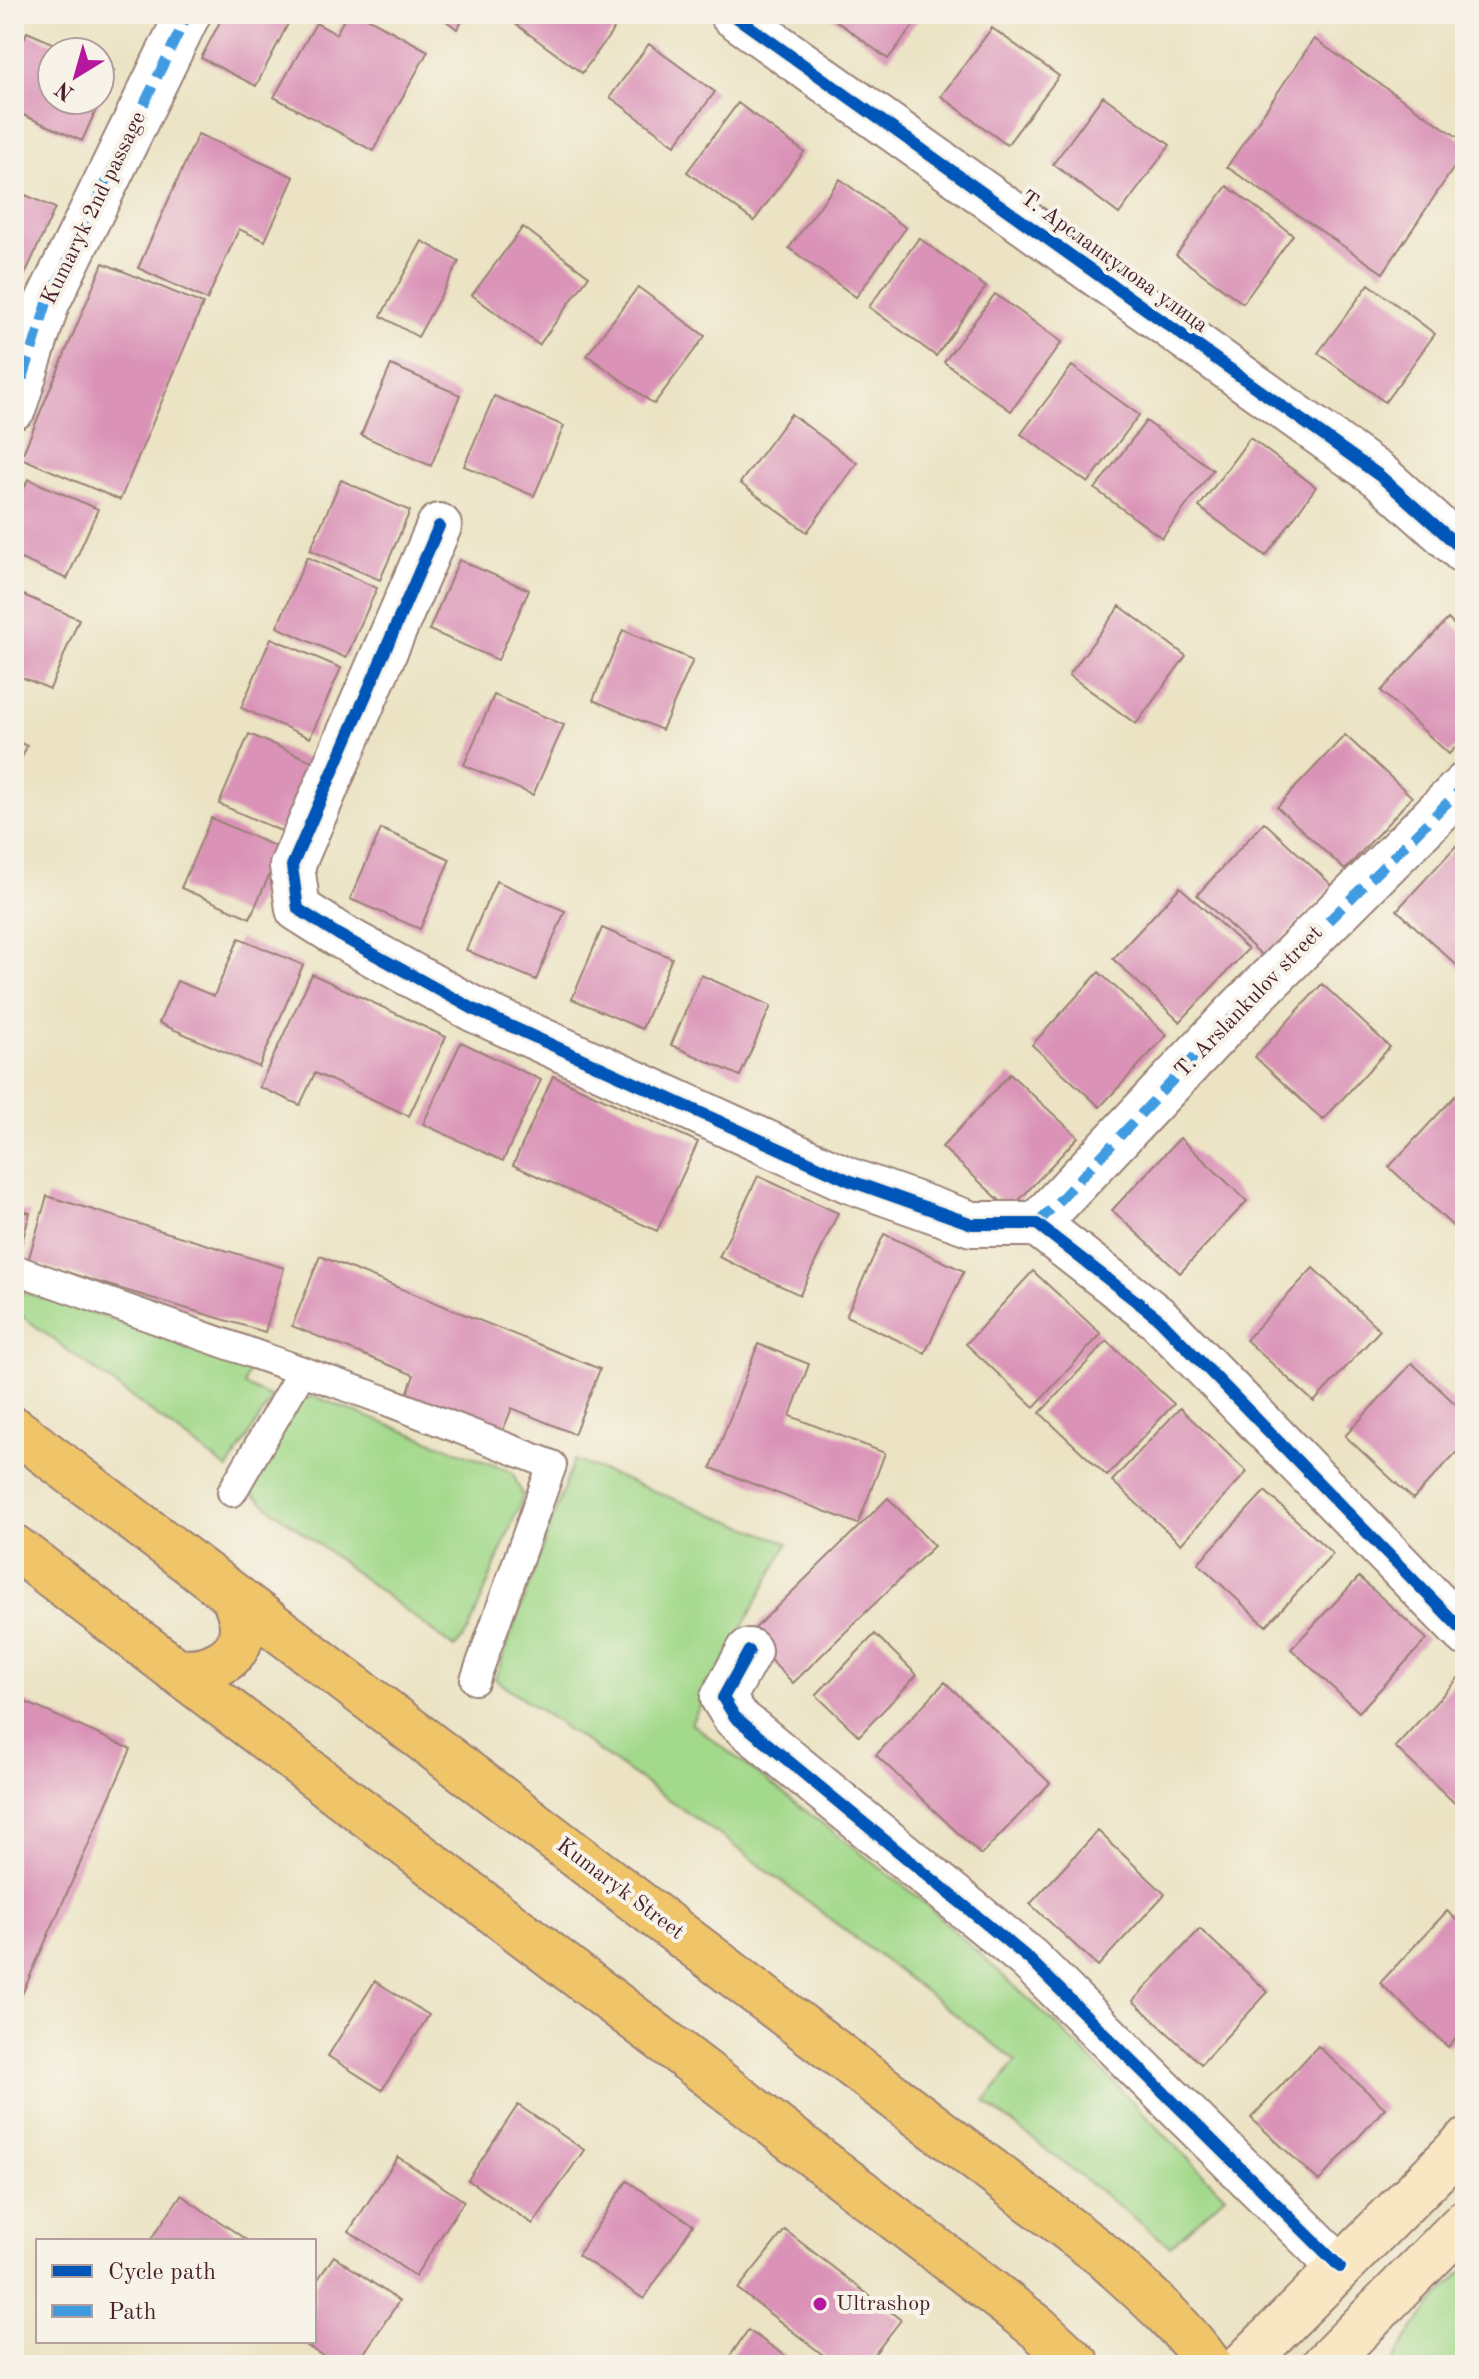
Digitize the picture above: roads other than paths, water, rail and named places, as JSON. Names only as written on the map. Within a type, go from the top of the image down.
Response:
[{"type":"main road","name":"Kumaryk Street","points":[[14,1429],[1104,2256],[1168,2315],[1195,2343],[1210,2365]]},
{"type":"main road","points":[[14,1547],[987,2288],[1037,2327],[1078,2365]]},
{"type":"main road","points":[[175,1670],[190,1672],[205,1669],[218,1665],[230,1655],[239,1642],[242,1627],[233,1595]]},
{"type":"main road","points":[[1243,2365],[1465,2142]]},
{"type":"main road","points":[[1324,2365],[1465,2222]]},
{"type":"street","name":"Kumaryk 2nd passage","points":[[14,407],[47,303],[188,14]]},
{"type":"street","name":"Т. Арсланкулова улица","points":[[732,14],[1380,476],[1465,552]]},
{"type":"street","points":[[439,526],[292,866],[298,909],[475,1010],[848,1180],[972,1224],[1037,1224],[1159,1319],[1465,1633]]},
{"type":"street","name":"T. Arslankulov street","points":[[1037,1224],[1240,1009],[1465,785]]},
{"type":"street","points":[[749,1651],[723,1698],[735,1717],[1029,1959],[1340,2267]]},
{"type":"lane","points":[[14,1269],[387,1401],[552,1465],[475,1680]]},
{"type":"lane","points":[[232,1492],[302,1371]]},
{"type":"place","name":"Ultrashop","points":[[820,2304]]}]
